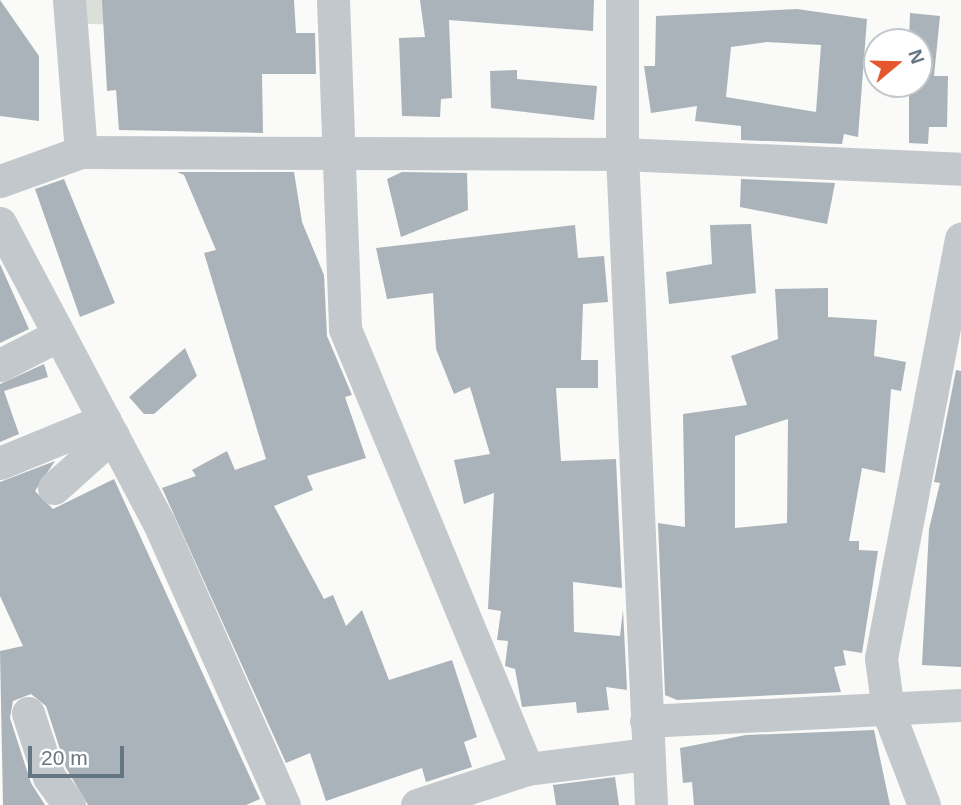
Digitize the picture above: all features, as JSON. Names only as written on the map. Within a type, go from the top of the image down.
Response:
[{"type":"street","points":[[69,0],[81,152]]},
{"type":"street","points":[[333,0],[336,152],[345,329],[527,769]]},
{"type":"street","points":[[622,0],[622,154],[651,805]]},
{"type":"street","points":[[0,181],[81,152],[622,154],[961,169]]},
{"type":"street","points":[[0,223],[159,523],[284,805]]},
{"type":"street","points":[[924,805],[888,712],[881,658],[961,239]]},
{"type":"street","points":[[0,365],[59,335]]},
{"type":"street","points":[[0,463],[109,428]]},
{"type":"street","points":[[54,488],[109,428]]},
{"type":"street","points":[[646,721],[888,712],[961,705]]},
{"type":"street","points":[[24,714],[49,778],[69,805]]},
{"type":"street","points":[[417,805],[527,769],[648,754]]},
{"type":"shaded area","points":[[71,0],[171,0],[159,25],[86,24]]},
{"type":"building","points":[[0,0],[39,56],[39,121],[0,116]]},
{"type":"building","points":[[102,0],[294,0],[296,33],[315,33],[316,74],[262,74],[263,133],[119,130],[116,90],[107,91]]},
{"type":"building","points":[[420,0],[594,0],[593,31],[449,20],[452,98],[441,99],[440,117],[402,116],[399,38],[425,37]]},
{"type":"building","points":[[797,9],[867,19],[866,28],[863,28],[858,137],[844,134],[842,144],[741,140],[741,126],[695,121],[697,106],[651,113],[644,66],[655,66],[656,16]],"holes":[[[767,42],[821,45],[816,112],[726,97],[731,47]]]},
{"type":"building","points":[[910,13],[940,16],[934,76],[948,76],[947,127],[929,127],[928,144],[909,143],[909,98],[933,98],[933,28],[909,28]]},
{"type":"building","points":[[517,70],[517,79],[597,86],[594,120],[491,108],[490,71]]},
{"type":"building","points":[[177,172],[294,172],[302,222],[324,275],[327,336],[352,395],[345,397],[366,458],[307,476],[313,490],[274,506],[324,599],[333,595],[346,626],[362,610],[389,680],[452,660],[477,737],[464,742],[472,767],[426,782],[422,768],[326,801],[310,753],[286,763],[162,488],[196,476],[192,470],[227,451],[235,470],[266,459],[204,253],[216,250],[184,175]]},
{"type":"building","points":[[402,172],[467,173],[468,210],[401,237],[387,179]]},
{"type":"building","points":[[64,179],[115,303],[80,317],[35,189]]},
{"type":"building","points":[[741,179],[835,183],[827,224],[740,207]]},
{"type":"building","points":[[751,224],[756,293],[669,304],[666,272],[712,264],[710,225]]},
{"type":"building","points":[[575,225],[578,258],[604,256],[608,302],[583,304],[581,360],[598,360],[598,388],[556,388],[561,461],[616,459],[622,588],[573,582],[574,632],[620,636],[623,610],[627,690],[606,687],[609,710],[577,713],[576,702],[522,707],[515,669],[505,666],[508,641],[497,640],[501,611],[488,609],[494,493],[464,504],[454,460],[490,454],[470,387],[454,394],[436,349],[433,293],[387,299],[376,248]]},
{"type":"building","points":[[0,264],[29,329],[0,343]]},
{"type":"building","points":[[828,288],[828,317],[877,320],[874,356],[906,362],[901,391],[891,389],[885,473],[862,468],[849,541],[859,541],[859,550],[878,551],[862,653],[843,650],[846,665],[834,667],[841,692],[677,700],[665,695],[658,523],[685,527],[683,414],[747,405],[731,356],[778,339],[775,289]],"holes":[[[788,419],[787,523],[735,528],[735,436]]]},
{"type":"building","points":[[185,348],[197,376],[154,414],[144,414],[129,397]]},
{"type":"building","points":[[44,364],[48,377],[4,391],[19,434],[0,442],[0,384]]},
{"type":"building","points":[[956,370],[961,371],[961,667],[922,665],[929,529],[940,483],[934,482]]},
{"type":"building","points":[[55,461],[35,491],[53,509],[114,479],[260,799],[246,805],[88,805],[66,768],[46,706],[31,694],[13,701],[10,718],[31,783],[45,805],[3,805],[0,651],[23,646],[0,596],[0,482]]},
{"type":"building","points":[[874,730],[890,805],[694,805],[692,782],[683,783],[680,748],[746,735]]},
{"type":"building","points":[[615,777],[619,805],[556,805],[553,785]]}]
